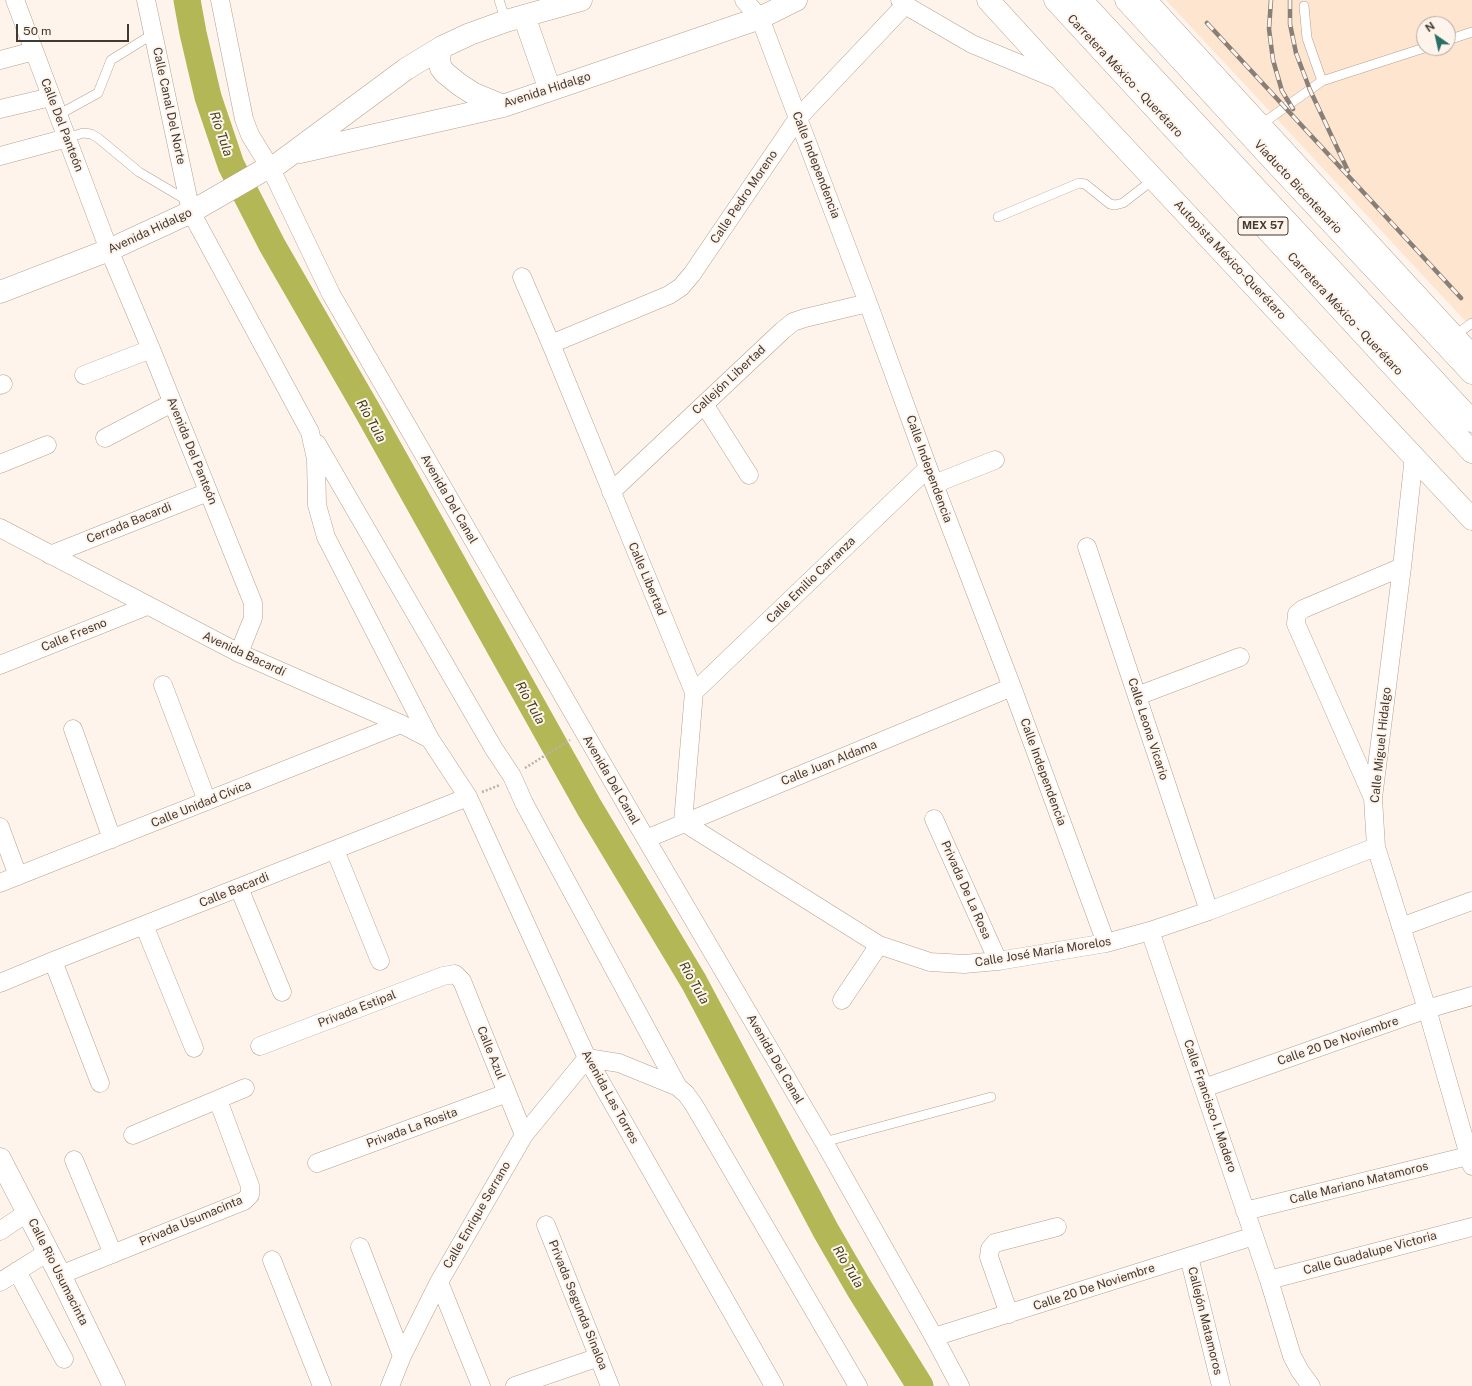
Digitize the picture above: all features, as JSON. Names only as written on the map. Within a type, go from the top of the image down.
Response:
[{"type":"main road","name":"Avenida Hidalgo","points":[[291,154],[503,106],[760,18],[796,0]]},
{"type":"main road","name":"Autopista México-Querétaro","points":[[988,0],[1472,519]]},
{"type":"main road","name":"Carretera México - Querétaro","points":[[1055,0],[1472,452]]},
{"type":"main road","name":"Carretera México - Querétaro","points":[[1081,0],[1472,421]]},
{"type":"main road","points":[[1113,0],[1171,49]]},
{"type":"main road","name":"Viaducto Bicentenario","points":[[1126,0],[1472,373]]},
{"type":"main road","points":[[1145,0],[1259,126],[1472,356]]},
{"type":"main road","name":"Avenida Hidalgo","points":[[2,288],[109,250],[267,170],[406,69],[442,47],[470,34],[567,2]]},
{"type":"main road","points":[[515,18],[550,90]]},
{"type":"main road","points":[[442,47],[439,61],[441,68],[445,73],[474,94],[503,106]]},
{"type":"main road","name":"Calle Rio Usumacinta","points":[[0,1159],[28,1212],[114,1386]]},
{"type":"street","name":"Calle Del Panteón","points":[[15,0],[109,250]]},
{"type":"street","name":"Calle Canal Del Norte","points":[[146,0],[153,34],[196,206],[310,432]]},
{"type":"street","name":"Avenida Del Canal","points":[[220,0],[244,119],[250,135],[331,294],[646,839],[824,1142],[960,1386]]},
{"type":"street","name":"Calle Independencia","points":[[744,0],[760,18],[868,303],[931,476],[1012,687],[1106,943]]},
{"type":"street","name":"Calle Pedro Moreno","points":[[551,344],[669,295],[681,287],[692,274],[798,118],[902,3],[972,44],[1062,81]]},
{"type":"street","points":[[0,60],[34,51]]},
{"type":"street","points":[[0,109],[51,97]]},
{"type":"street","points":[[0,156],[67,138]]},
{"type":"street","name":"Avenida Del Panteón","points":[[109,250],[151,348],[253,603],[253,618],[239,653]]},
{"type":"street","name":"Calle Libertad","points":[[522,277],[694,692],[683,822]]},
{"type":"street","name":"Callejón Libertad","points":[[610,492],[782,331],[794,322],[868,303]]},
{"type":"street","points":[[84,375],[151,348]]},
{"type":"street","points":[[105,438],[172,403]]},
{"type":"street","points":[[704,404],[749,474]]},
{"type":"street","points":[[310,432],[316,459],[317,505],[326,537],[430,739]]},
{"type":"street","points":[[310,432],[494,749],[512,776],[524,803],[678,1087]]},
{"type":"street","points":[[0,464],[47,445]]},
{"type":"street","name":"Calle Miguel Hidalgo","points":[[1414,456],[1402,567],[1373,798],[1376,847],[1427,1010],[1471,1159]]},
{"type":"street","name":"Calle Emilio Carranza","points":[[694,692],[931,476],[995,460]]},
{"type":"street","name":"Cerrada Bacardi","points":[[50,555],[208,492]]},
{"type":"street","name":"Avenida Bacardí","points":[[0,528],[239,653],[401,724],[430,739],[468,797]]},
{"type":"street","name":"Calle Leona Vicario","points":[[1087,547],[1209,911]]},
{"type":"street","points":[[1373,798],[1296,624],[1297,614],[1304,609],[1402,567]]},
{"type":"street","name":"Calle Fresno","points":[[0,664],[147,606]]},
{"type":"street","points":[[1137,696],[1240,657]]},
{"type":"street","points":[[163,685],[207,801]]},
{"type":"street","name":"Calle Juan Aldama","points":[[646,839],[683,822],[1012,687]]},
{"type":"street","name":"Calle Unidad Cívica","points":[[0,884],[401,724]]},
{"type":"street","points":[[73,729],[112,839]]},
{"type":"street","name":"Calle Bacardi","points":[[0,983],[468,797]]},
{"type":"street","name":"Avenida Las Torres","points":[[468,797],[587,1058],[774,1386]]},
{"type":"street","name":"Privada De La Rosa","points":[[934,818],[998,961]]},
{"type":"street","name":"Calle José María Morelos","points":[[683,822],[879,945],[930,962],[964,964],[998,961],[1106,943],[1150,931],[1209,911],[1376,847]]},
{"type":"street","points":[[0,827],[18,876]]},
{"type":"street","points":[[335,850],[380,961]]},
{"type":"street","points":[[239,888],[282,992]]},
{"type":"street","points":[[1401,927],[1472,901]]},
{"type":"street","points":[[144,925],[194,1048]]},
{"type":"street","name":"Calle Francisco I. Madero","points":[[1150,931],[1269,1280],[1292,1356],[1300,1371],[1311,1386]]},
{"type":"street","points":[[842,1000],[879,945]]},
{"type":"street","points":[[53,961],[100,1083]]},
{"type":"street","name":"Privada Estipal","points":[[260,1046],[443,976],[455,974]]},
{"type":"street","name":"Calle Azul","points":[[455,974],[462,981],[524,1135]]},
{"type":"street","name":"Calle 20 De Noviembre","points":[[1204,1088],[1427,1010],[1472,996]]},
{"type":"street","points":[[587,1058],[619,1063],[678,1087],[686,1094],[694,1105],[858,1386]]},
{"type":"street","name":"Calle Enrique Serrano","points":[[390,1386],[402,1356],[439,1282],[524,1135],[587,1058]]},
{"type":"street","points":[[133,1135],[245,1088]]},
{"type":"street","name":"Privada La Rosita","points":[[317,1163],[507,1093]]},
{"type":"street","name":"Privada Usumacinta","points":[[60,1276],[244,1201],[250,1195],[250,1186],[218,1100]]},
{"type":"street","name":"Calle Mariano Matamoros","points":[[1245,1211],[1471,1159]]},
{"type":"street","points":[[74,1160],[113,1254]]},
{"type":"street","points":[[0,1231],[28,1212]]},
{"type":"street","name":"Privada Segunda Sinaloa","points":[[546,1225],[610,1386]]},
{"type":"street","points":[[1009,1314],[989,1257],[990,1248],[996,1243],[1057,1227]]},
{"type":"street","name":"Calle Guadalupe Victoria","points":[[1269,1280],[1472,1227]]},
{"type":"street","name":"Calle 20 De Noviembre","points":[[934,1337],[1254,1236]]},
{"type":"street","points":[[360,1247],[402,1356]]},
{"type":"street","points":[[0,1282],[48,1252]]},
{"type":"street","name":"Callejón Matamoros","points":[[1189,1257],[1221,1386]]},
{"type":"street","points":[[272,1260],[322,1386]]},
{"type":"street","points":[[17,1271],[64,1359]]},
{"type":"street","points":[[439,1282],[481,1386]]},
{"type":"street","points":[[515,1386],[599,1357]]},
{"type":"lane","points":[[499,0],[515,18]]},
{"type":"lane","points":[[1304,6],[1307,38],[1322,81]]},
{"type":"lane","points":[[1456,37],[1472,32]]},
{"type":"lane","points":[[58,115],[98,93],[111,60],[153,34]]},
{"type":"lane","points":[[1259,126],[1322,81],[1416,51]]},
{"type":"lane","points":[[67,138],[83,133],[91,134],[98,138],[139,172],[196,206]]},
{"type":"lane","points":[[998,217],[1079,184],[1085,184],[1110,204],[1115,206],[1123,203],[1154,179]]},
{"type":"lane","points":[[1454,336],[1472,323]]},
{"type":"lane","points":[[824,1142],[991,1097]]},
{"type":"path","points":[[512,776],[571,739]]},
{"type":"shaded area","points":[[1166,0],[1472,0],[1472,328]]},
{"type":"waterway","name":"Río Tula","points":[[187,0],[208,97],[231,165],[272,245],[367,410],[589,807],[694,982],[826,1231],[859,1288],[920,1386]]},
{"type":"railway","points":[[1271,0],[1269,29],[1273,60],[1282,91],[1293,109]]},
{"type":"railway","points":[[1290,0],[1290,24],[1296,53],[1310,90],[1348,171]]},
{"type":"railway","points":[[1207,23],[1461,298]]}]
